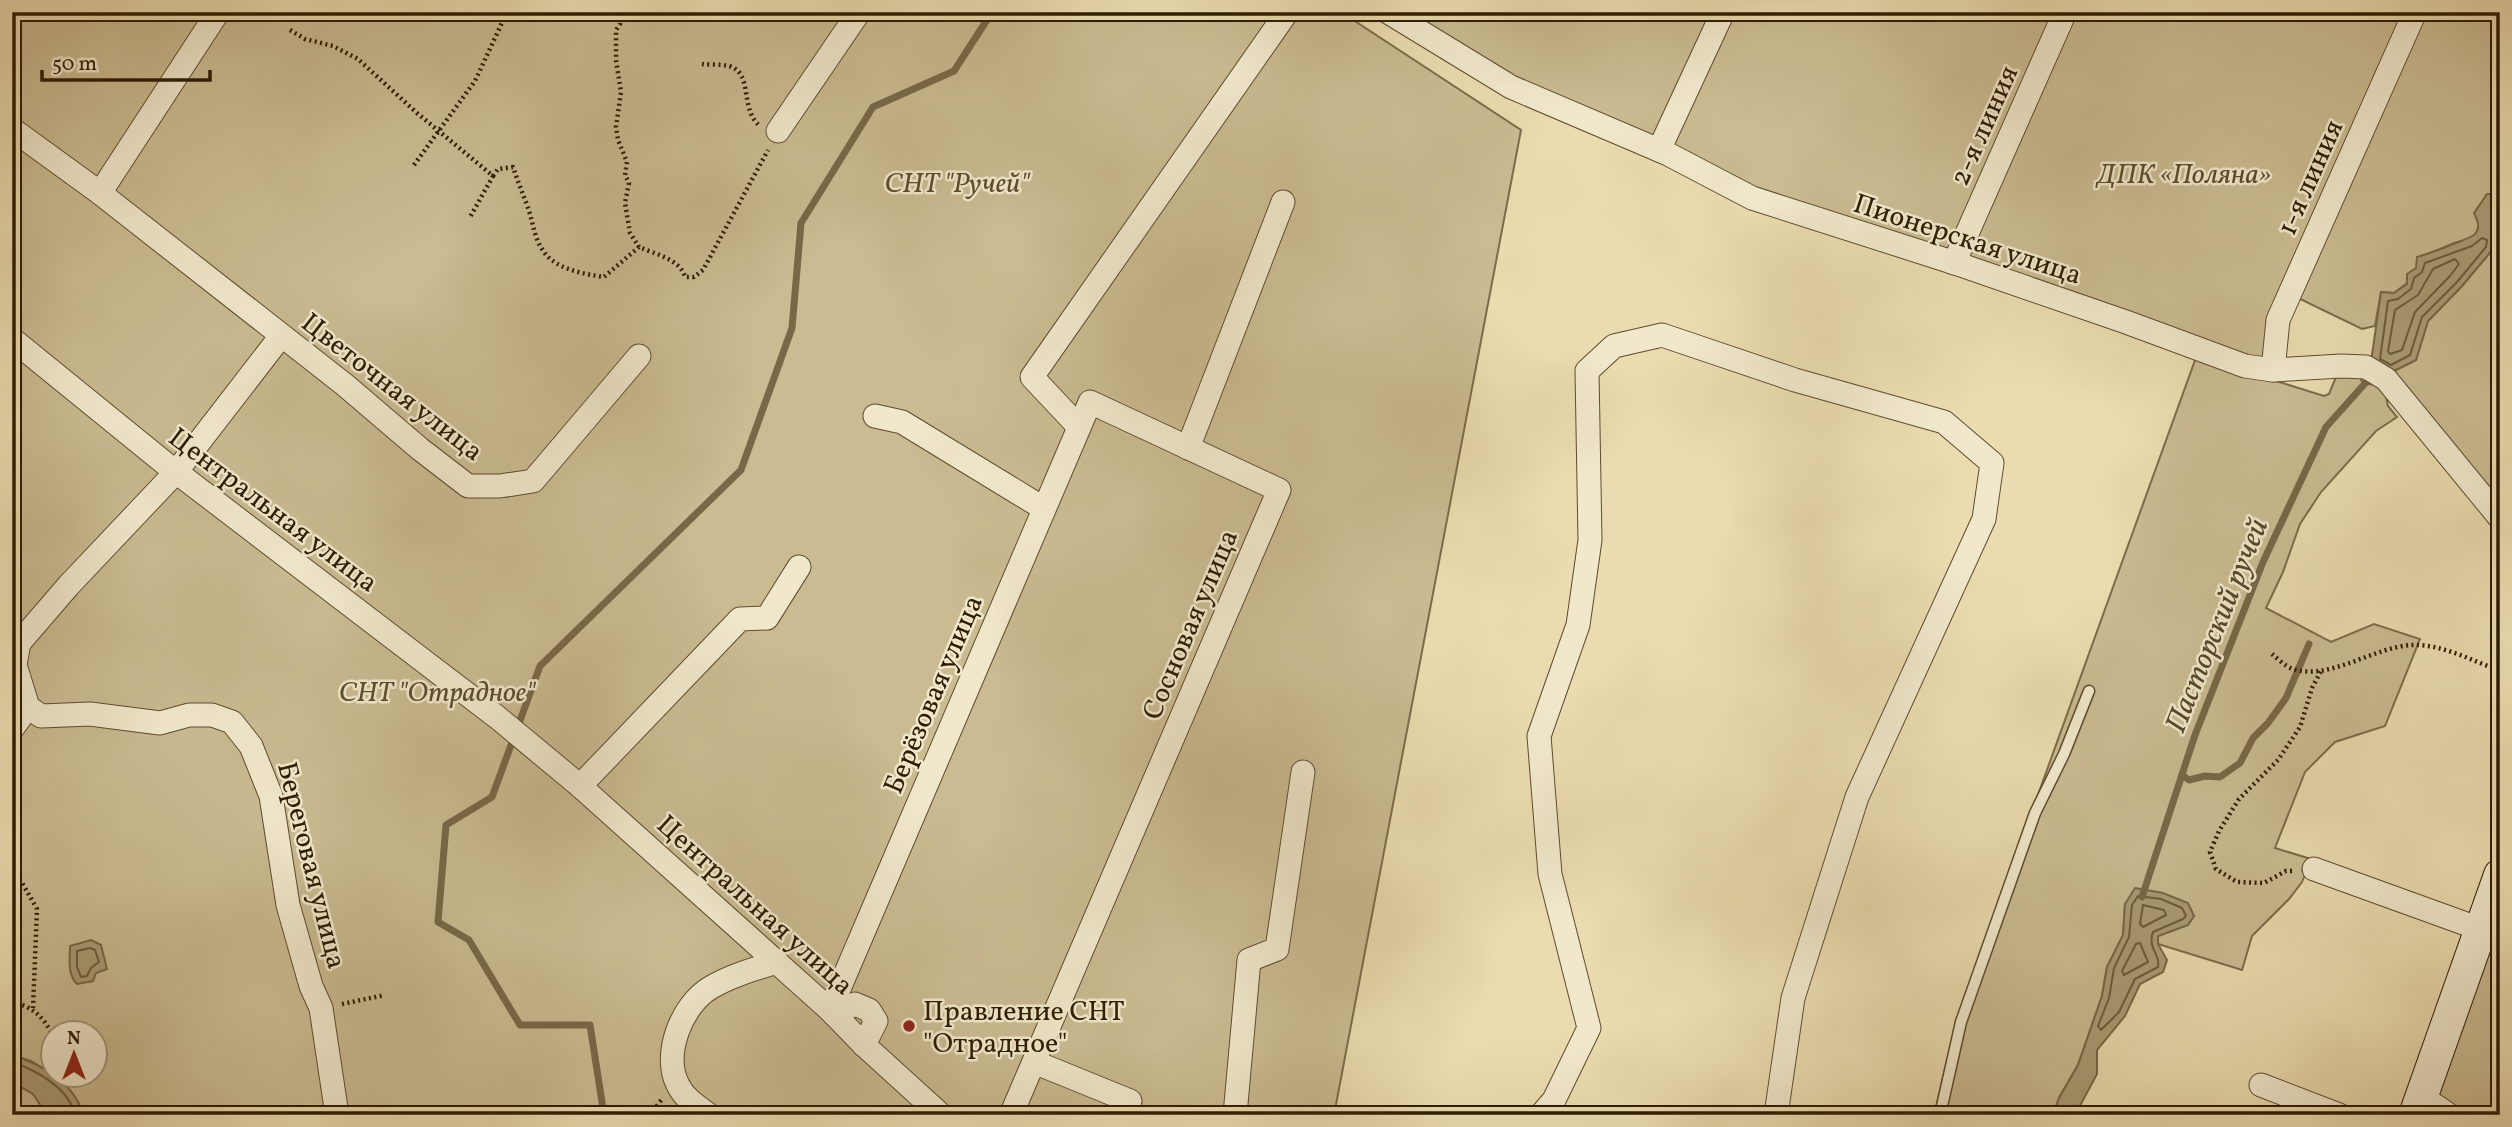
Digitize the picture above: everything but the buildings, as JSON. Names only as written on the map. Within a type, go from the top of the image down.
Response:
[{"type":"street","points":[[100,193],[218,12]]},
{"type":"street","points":[[776,134],[859,12]]},
{"type":"street","points":[[1079,427],[1031,377],[1287,12]]},
{"type":"street","name":"Пионерская улица","points":[[1388,12],[1415,19],[1511,88],[1658,150],[1752,198],[1954,263],[2245,366],[2273,370],[2366,367],[2386,379],[2500,518]]},
{"type":"street","points":[[1658,150],[1723,12]]},
{"type":"street","name":"2-я линия","points":[[1954,263],[2065,12]]},
{"type":"street","name":"1-я линия","points":[[2273,370],[2278,320],[2415,12]]},
{"type":"street","name":"Цветочная улица","points":[[12,129],[100,193],[345,384],[420,449],[468,486],[500,486],[533,481],[639,356]]},
{"type":"street","points":[[1188,448],[1283,202]]},
{"type":"street","points":[[1541,1115],[1554,1100],[1589,1028],[1550,874],[1539,736],[1578,625],[1590,540],[1587,371],[1614,346],[1662,335],[1795,380],[1944,422],[1992,463],[1984,519],[1857,797],[1793,998],[1776,1115]]},
{"type":"street","points":[[12,729],[27,707],[15,666],[15,644],[176,472],[281,336]]},
{"type":"street","name":"Центральная улица","points":[[12,339],[176,472],[528,743],[580,786],[832,1012]]},
{"type":"street","name":"Берёзовая улица","points":[[832,1012],[1090,402],[1188,448]]},
{"type":"street","points":[[875,416],[902,422],[1043,508]]},
{"type":"street","name":"Сосновая улица","points":[[1011,1115],[1279,490],[1188,448]]},
{"type":"street","points":[[580,786],[740,618],[767,618],[799,567]]},
{"type":"street","name":"Береговая улица","points":[[27,707],[41,716],[89,714],[160,723],[189,715],[212,715],[232,722],[251,746],[271,796],[288,905],[321,1008],[337,1115]]},
{"type":"street","points":[[1235,1115],[1249,960],[1277,949],[1303,772]]},
{"type":"street","points":[[2314,869],[2480,929]]},
{"type":"street","points":[[2449,1115],[2418,1105],[2500,875]]},
{"type":"street","points":[[709,1115],[690,1100],[678,1085],[673,1055],[678,1028],[708,989],[742,973],[777,962]]},
{"type":"street","points":[[832,1012],[855,1004],[869,1010],[876,1021],[864,1045],[941,1115]]},
{"type":"street","points":[[1034,1062],[1130,1101]]},
{"type":"street","points":[[2261,1085],[2339,1115]]},
{"type":"lane","points":[[1940,1115],[1961,1022],[1970,996],[2035,813],[2064,754],[2089,691]]},
{"type":"path","points":[[414,165],[475,81],[507,12]]},
{"type":"path","points":[[621,12],[621,24],[616,30],[616,60],[621,92],[616,127],[627,162],[625,175],[629,183],[625,204],[630,233],[639,247],[674,262],[683,269],[685,278],[694,278],[703,270],[776,134],[750,117],[746,105],[747,89],[740,73],[731,66],[702,64]]},
{"type":"path","points":[[290,30],[305,39],[333,46],[358,59],[493,176]]},
{"type":"path","points":[[469,219],[498,169],[513,167],[542,251],[552,260],[571,270],[604,278],[639,247]]},
{"type":"path","points":[[2272,654],[2291,669],[2306,672],[2320,671],[2383,650],[2412,645],[2433,646],[2500,671]]},
{"type":"path","points":[[2314,869],[2286,871],[2264,883],[2237,882],[2217,869],[2210,852],[2219,831],[2239,799],[2278,761],[2300,727],[2320,671]]},
{"type":"path","points":[[12,872],[21,881],[37,909],[33,1008]]},
{"type":"path","points":[[321,1008],[385,995]]},
{"type":"path","points":[[12,1001],[33,1008],[43,1018]]},
{"type":"green space","name":"СНТ \"Отрадное\"","points":[[12,12],[1341,12],[1521,130],[1334,1115],[83,1115],[67,1088],[108,1088],[108,1018],[38,1018],[38,1065],[12,1055]]},
{"type":"green space","name":"ДПК «Поляна»","points":[[1388,12],[2500,12],[2500,181],[2477,233],[2469,239],[2426,255],[2407,283],[2394,293],[2381,292],[2375,326],[2362,329],[2290,294],[2276,381],[2324,396],[2329,394],[2336,377],[2362,374],[2361,380],[2365,384],[2384,385],[2388,406],[2397,417],[2376,431],[2321,492],[2300,524],[2283,572],[2266,608],[2331,642],[2374,624],[2420,639],[2385,726],[2335,742],[2305,772],[2275,848],[2311,859],[2302,882],[2289,899],[2252,936],[2242,970],[2158,944],[2158,936],[2188,925],[2194,916],[2125,904],[2123,935],[2107,967],[2102,996],[2078,1065],[2059,1098],[2053,1115],[1934,1115],[1957,1019],[2199,349],[1752,198]]},
{"type":"green space","points":[[2500,217],[2500,519],[2390,373],[2416,360],[2428,321],[2493,249],[2495,225]]},
{"type":"green space","points":[[2500,875],[2500,1115],[2415,1115]]},
{"type":"green space","points":[[12,1082],[33,1094],[47,1115],[12,1115]]},
{"type":"water","points":[[2498,181],[2500,217],[2495,225],[2493,249],[2428,321],[2416,360],[2390,373],[2371,362],[2381,292],[2394,293],[2407,284],[2407,274],[2416,268],[2417,257],[2475,234],[2478,226],[2474,213],[2487,194],[2493,194]]},
{"type":"water","points":[[2135,888],[2163,893],[2188,903],[2194,916],[2188,925],[2158,936],[2158,944],[2167,960],[2163,972],[2140,984],[2125,1016],[2097,1050],[2097,1074],[2075,1115],[2053,1115],[2059,1098],[2078,1065],[2102,996],[2107,967],[2123,935],[2125,904]]},
{"type":"water","points":[[91,940],[101,945],[107,969],[96,973],[93,981],[77,984],[70,971],[70,946]]},
{"type":"water","points":[[12,1055],[38,1066],[38,1088],[69,1088],[83,1115],[47,1115],[33,1094],[12,1082]]},
{"type":"waterway","points":[[604,1115],[590,1025],[520,1025],[469,940],[438,922],[446,825],[492,797],[540,666],[741,470],[792,328],[801,223],[873,107],[954,71],[992,12]]},
{"type":"waterway","name":"Пасторский ручей","points":[[2142,897],[2195,735],[2263,562],[2326,427],[2369,379]]},
{"type":"waterway","points":[[2182,775],[2189,780],[2205,776],[2220,777],[2240,763],[2253,738],[2286,698],[2309,644]]},
{"type":"place","name":"Правление СНТ \"Отрадное\"","points":[[909,1026]]},
{"type":"park label","name":"СНТ \"Ручей\"","points":[[957,182]]}]
